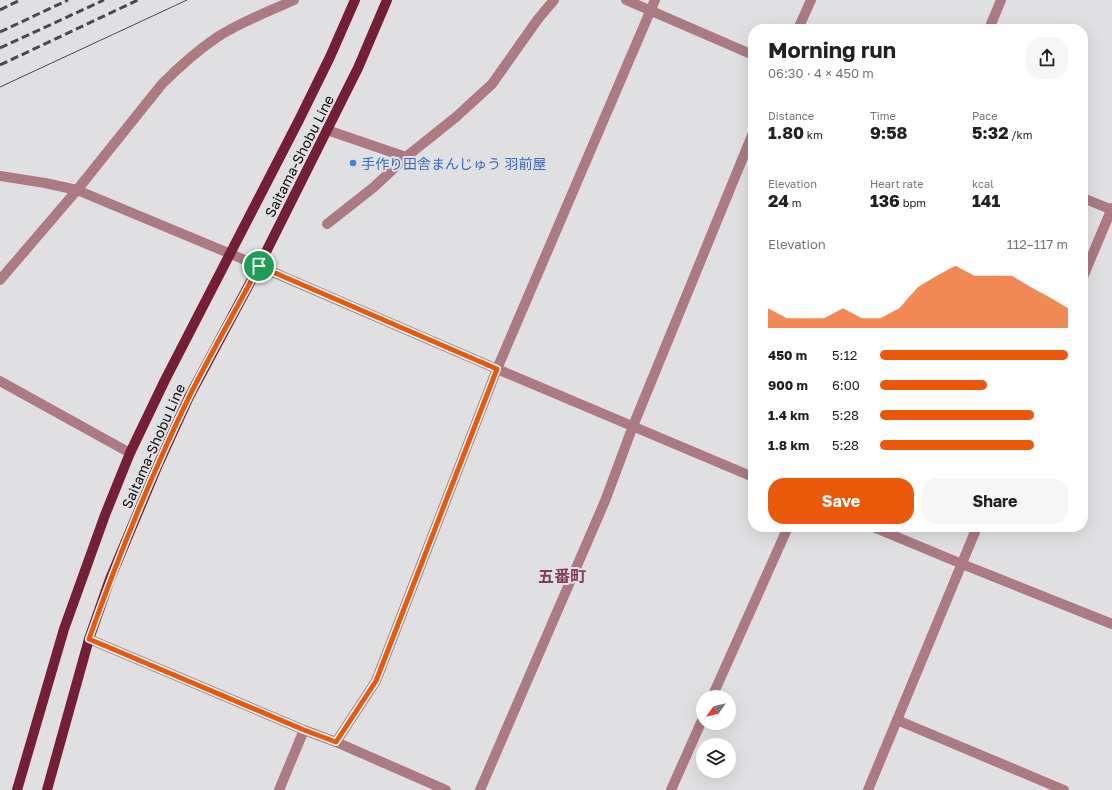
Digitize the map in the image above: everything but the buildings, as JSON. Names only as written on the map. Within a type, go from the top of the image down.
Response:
[{"type":"main road","name":"Saitama-Shobu Line","points":[[17,790],[64,629],[130,453],[165,380],[299,120],[330,57],[355,0]]},
{"type":"main road","name":"Saitama-Shobu Line","points":[[47,790],[89,639],[110,579],[164,453],[189,397],[259,266],[358,68],[387,0]]},
{"type":"street","points":[[0,280],[77,190],[162,84],[177,68],[217,38],[241,24],[294,0]]},
{"type":"street","points":[[327,224],[374,187],[406,157],[456,117],[492,84],[538,19],[554,0]]},
{"type":"street","points":[[626,0],[748,53]]},
{"type":"street","points":[[336,742],[376,681],[497,369],[655,0]]},
{"type":"street","points":[[800,24],[811,0]]},
{"type":"street","points":[[991,24],[1001,0]]},
{"type":"street","points":[[327,130],[406,157]]},
{"type":"street","points":[[480,790],[605,501],[633,426],[748,145]]},
{"type":"street","points":[[0,176],[77,190],[748,474]]},
{"type":"street","points":[[1088,200],[1112,209],[1088,265]]},
{"type":"street","points":[[0,381],[130,453]]},
{"type":"street","points":[[715,690],[786,532]]},
{"type":"street","points":[[885,532],[1112,624]]},
{"type":"street","points":[[868,790],[975,532]]},
{"type":"street","points":[[89,639],[304,730],[336,742],[446,790]]},
{"type":"street","points":[[897,720],[1064,790]]},
{"type":"street","points":[[279,790],[304,730]]},
{"type":"street","points":[[671,790],[698,730]]},
{"type":"tram line","points":[[0,87],[187,0]]},
{"type":"railway","points":[[0,10],[20,0]]},
{"type":"railway","points":[[0,32],[68,0]]},
{"type":"railway","points":[[0,48],[104,0]]},
{"type":"railway","points":[[0,65],[138,0]]},
{"type":"place","name":"手作り田舎まんじゅう 羽前屋","points":[[353,163]]},
{"type":"district","name":"五番町","points":[[562,576]]},
{"type":"route","points":[[259,266],[497,369],[376,681],[336,742],[304,730],[89,639],[110,579],[157,467],[189,397],[259,266]]}]
